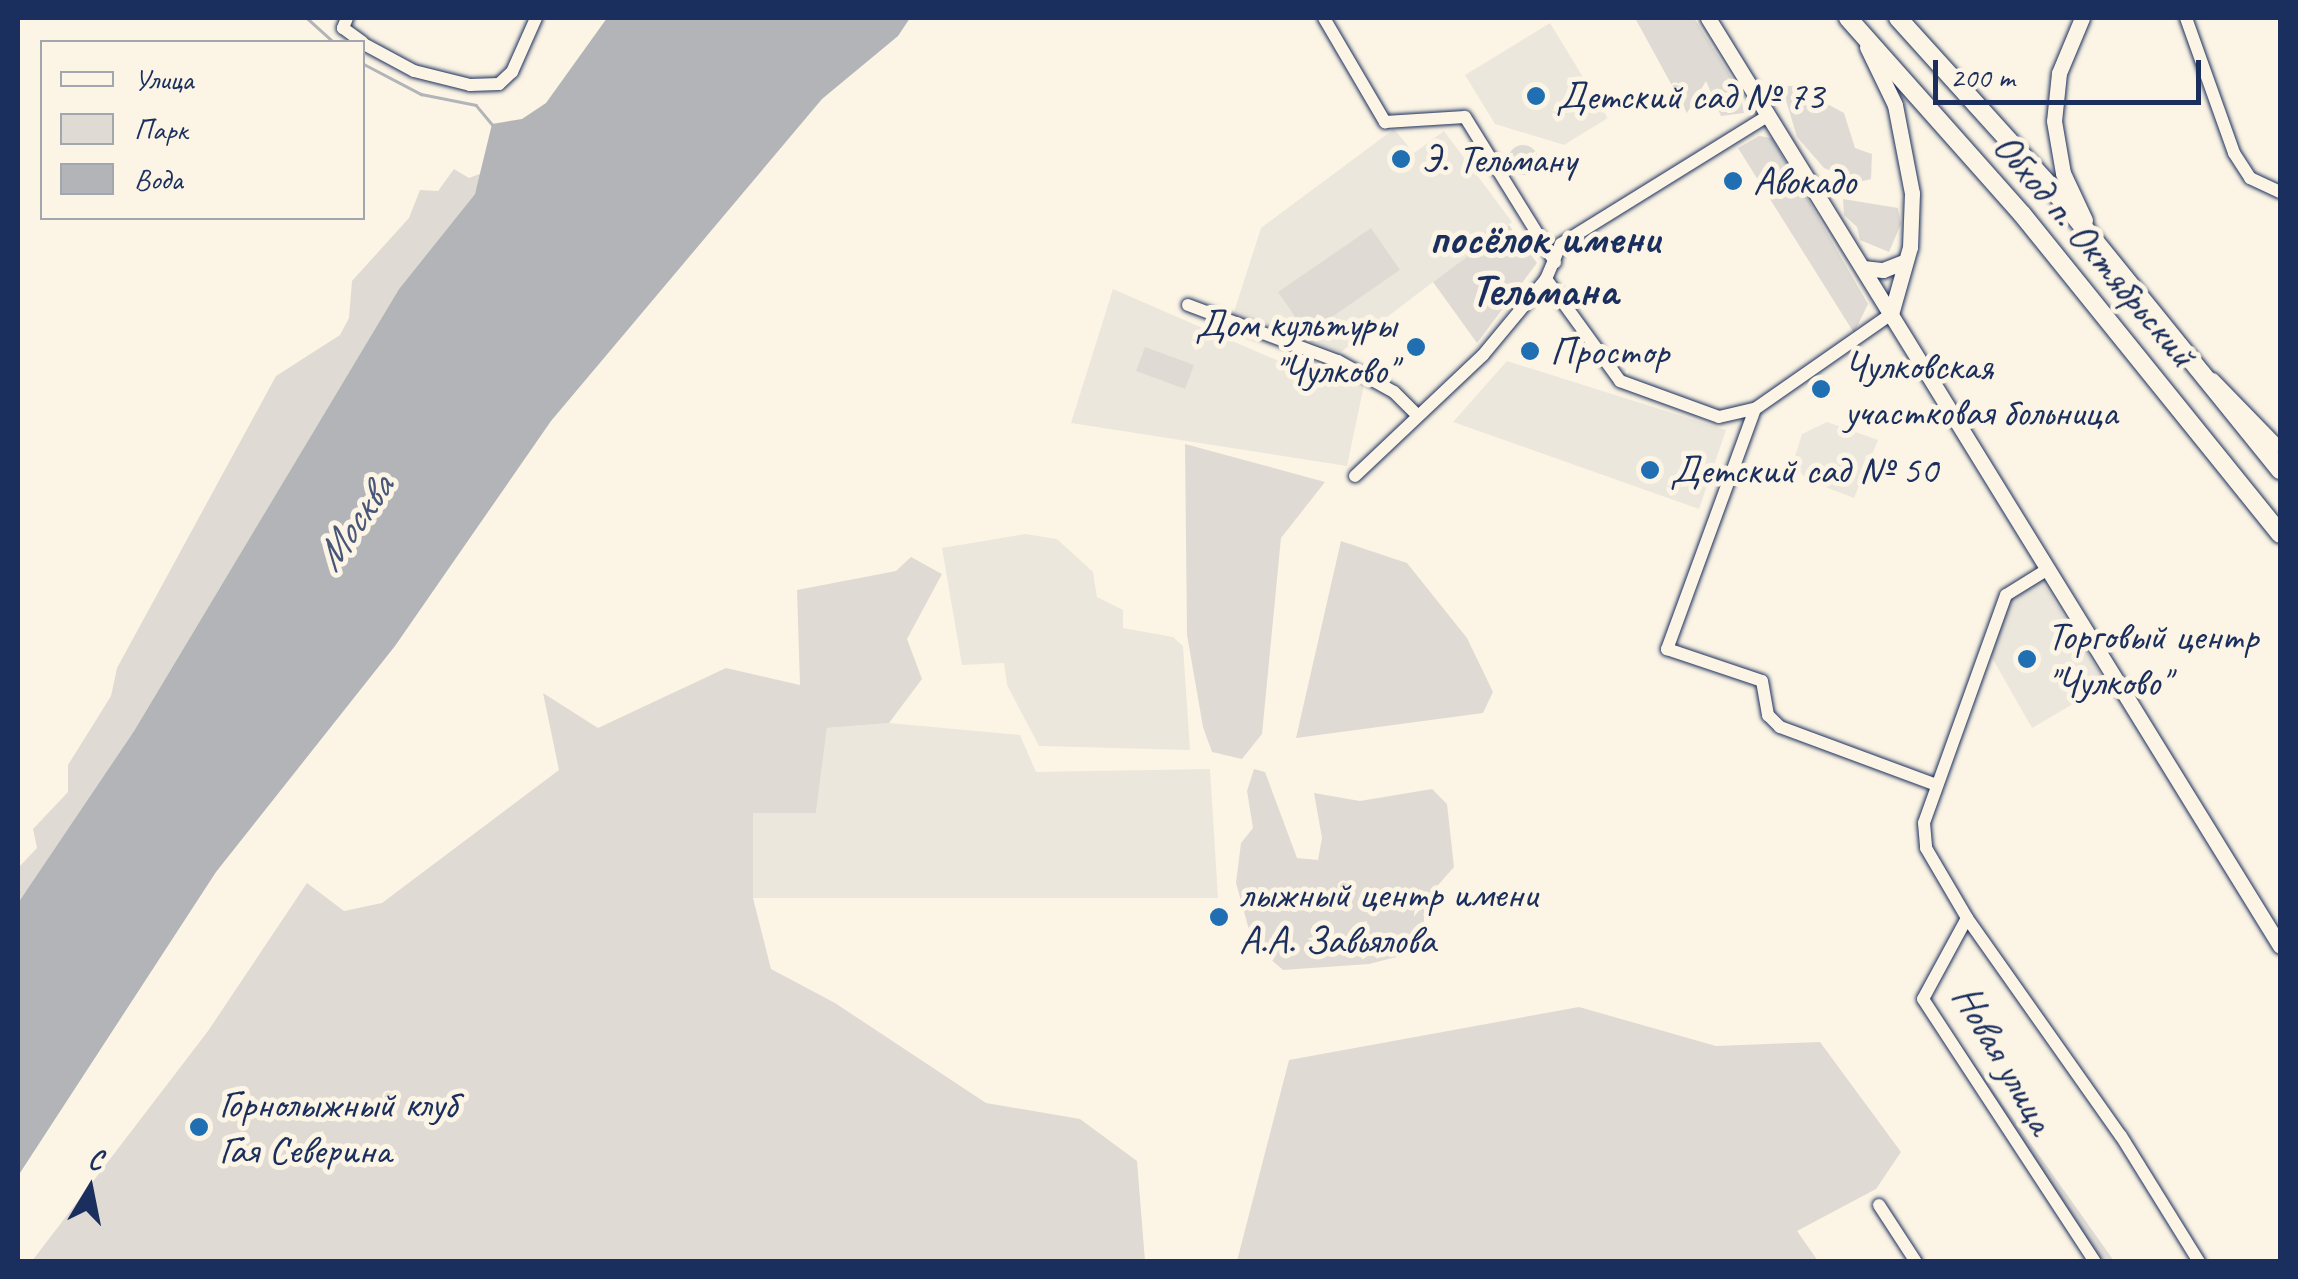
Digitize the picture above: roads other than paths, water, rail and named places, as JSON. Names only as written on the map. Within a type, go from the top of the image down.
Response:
[{"type":"highway","points":[[1898,18],[2100,245],[2280,470]]},
{"type":"highway","name":"Обход п. Октябрьский","points":[[1852,22],[2022,214],[2280,534]]},
{"type":"main road","points":[[1710,18],[2280,946]]},
{"type":"main road","points":[[2082,18],[2060,73],[2054,121],[2063,173],[2100,245]]},
{"type":"main road","points":[[1852,22],[1895,105],[1908,164],[1913,226],[1891,314]]},
{"type":"main road","points":[[1863,268],[1883,270],[1904,262]]},
{"type":"street","points":[[365,45],[414,71],[470,85],[499,84],[512,72],[536,18]]},
{"type":"street","points":[[1324,18],[1385,122],[1465,116],[1555,262]]},
{"type":"street","points":[[2186,18],[2234,153],[2250,178],[2280,192]]},
{"type":"street","points":[[1354,476],[1483,355],[1546,279],[1560,244],[1769,115]]},
{"type":"street","points":[[1546,279],[1620,381],[1720,417],[1755,409],[1891,314]]},
{"type":"street","points":[[1188,304],[1338,361],[1394,392],[1417,415]]},
{"type":"street","points":[[2197,365],[2280,448]]},
{"type":"street","points":[[1755,409],[1668,650],[1762,681],[1768,715],[1780,727],[1937,786]]},
{"type":"street","points":[[2048,569],[2006,595],[1922,832],[1967,918],[2121,1136],[2200,1262]]},
{"type":"street","name":"Новая улица","points":[[1967,918],[1922,999],[2094,1262]]},
{"type":"street","points":[[1879,1205],[1916,1262]]},
{"type":"water","name":"Москва","points":[[607,18],[910,18],[898,36],[822,99],[551,421],[395,646],[216,872],[18,1176],[18,903],[134,731],[399,289],[475,194],[492,124],[522,119],[546,103]]},
{"type":"waterway","points":[[307,18],[332,40]]},
{"type":"waterway","points":[[365,65],[421,94],[476,105],[492,124]]},
{"type":"place","name":"Детский сад № 73","points":[[1536,96]]},
{"type":"place","name":"Э. Тельману","points":[[1401,159]]},
{"type":"place","name":"Авокадо","points":[[1733,181]]},
{"type":"place","name":"Дом культуры \"Чулково\"","points":[[1416,347]]},
{"type":"place","name":"Простор","points":[[1530,351]]},
{"type":"place","name":"Чулковская участковая больница","points":[[1821,389]]},
{"type":"place","name":"Детский сад № 50","points":[[1650,470]]},
{"type":"place","name":"Торговый центр \"Чулково\"","points":[[2027,659]]},
{"type":"place","name":"лыжный центр имени А.А. Завьялова","points":[[1219,917]]},
{"type":"place","name":"Горнолыжный клуб Гая Северина","points":[[199,1127]]},
{"type":"district","name":"посёлок имени Тельмана","points":[[1544,265]]}]
